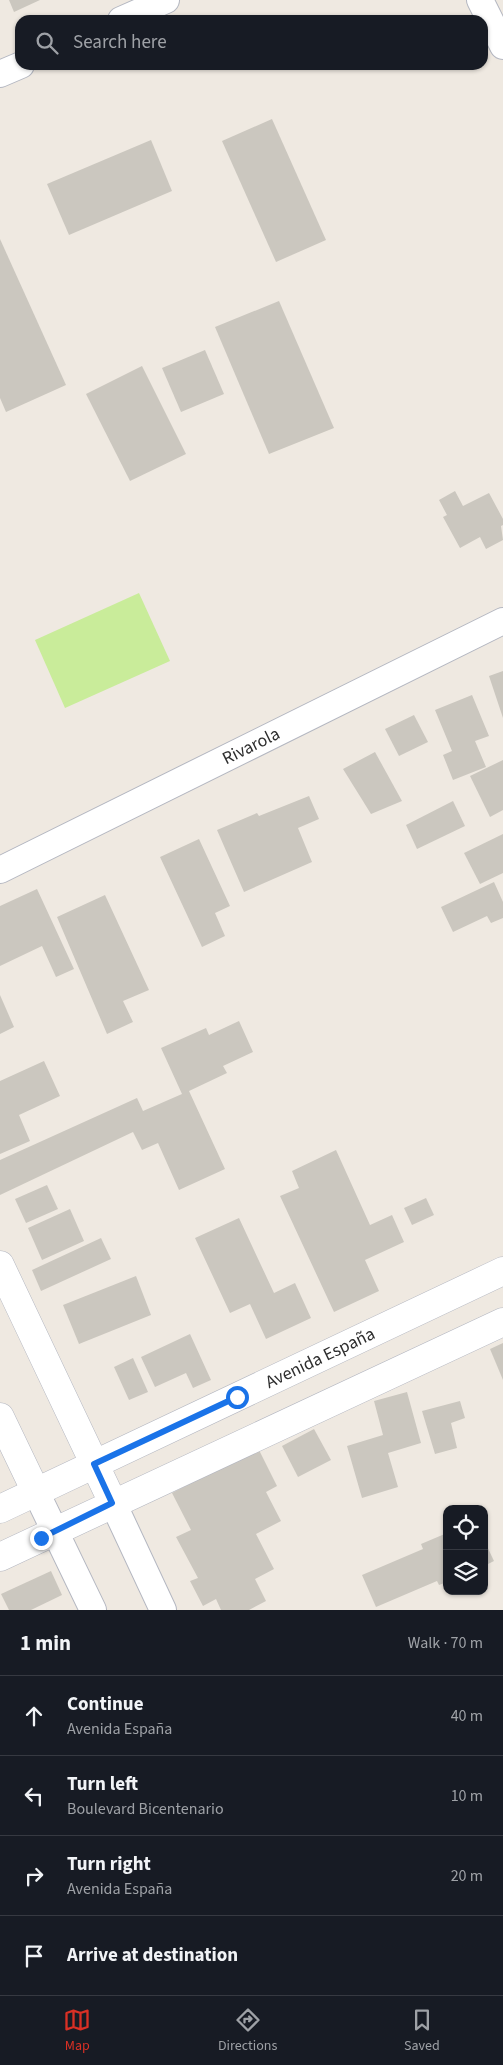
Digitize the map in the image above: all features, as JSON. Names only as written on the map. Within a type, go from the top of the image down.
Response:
[{"type":"street","points":[[132,15],[166,0]]},
{"type":"street","points":[[480,0],[488,15]]},
{"type":"street","points":[[488,16],[503,46]]},
{"type":"street","points":[[0,74],[15,68]]},
{"type":"street","name":"Rivarola","points":[[0,870],[503,621]]},
{"type":"street","points":[[0,1265],[164,1610]]},
{"type":"street","name":"Avenida España","points":[[0,1509],[503,1271]]},
{"type":"street","points":[[0,1557],[112,1503],[503,1322]]},
{"type":"street","points":[[0,1418],[92,1610]]},
{"type":"green space","points":[[139,593],[170,661],[65,708],[35,640]]},
{"type":"building","points":[[9,0],[40,0],[14,12]]},
{"type":"building","points":[[272,119],[326,240],[276,262],[222,141]]},
{"type":"building","points":[[151,140],[172,191],[69,235],[47,184]]},
{"type":"building","points":[[0,239],[66,385],[6,412],[0,398]]},
{"type":"building","points":[[279,301],[334,428],[269,454],[215,327]]},
{"type":"building","points":[[205,350],[224,394],[181,412],[162,368]]},
{"type":"building","points":[[142,366],[186,454],[130,481],[86,394]]},
{"type":"building","points":[[455,491],[463,506],[489,493],[503,519],[503,525],[501,526],[503,540],[486,549],[480,537],[460,548],[443,517],[447,515],[439,500]]},
{"type":"building","points":[[503,671],[503,718],[489,676]]},
{"type":"building","points":[[472,695],[489,736],[475,741],[486,767],[453,780],[443,755],[452,751],[435,710]]},
{"type":"building","points":[[414,715],[428,742],[399,756],[385,729]]},
{"type":"building","points":[[375,752],[402,801],[371,814],[343,769]]},
{"type":"building","points":[[503,760],[503,810],[490,817],[470,776]]},
{"type":"building","points":[[309,796],[319,819],[298,828],[312,862],[244,892],[217,830],[257,813],[259,816]]},
{"type":"building","points":[[453,801],[465,826],[417,849],[406,825]]},
{"type":"building","points":[[503,834],[503,873],[480,884],[464,853]]},
{"type":"building","points":[[199,839],[230,906],[215,913],[225,936],[202,947],[160,857]]},
{"type":"building","points":[[494,882],[503,902],[503,918],[491,923],[487,916],[453,932],[441,907]]},
{"type":"building","points":[[37,889],[74,969],[56,977],[42,946],[0,966],[0,906]]},
{"type":"building","points":[[105,895],[149,990],[123,1001],[133,1022],[107,1034],[57,917]]},
{"type":"building","points":[[0,995],[14,1027],[0,1034]]},
{"type":"building","points":[[239,1021],[253,1052],[223,1066],[227,1073],[189,1091],[225,1169],[179,1190],[158,1143],[142,1150],[133,1132],[0,1195],[0,1160],[137,1098],[143,1111],[182,1094],[161,1048],[206,1028],[209,1035]]},
{"type":"building","points":[[44,1061],[60,1096],[19,1115],[30,1141],[0,1154],[0,1081]]},
{"type":"building","points":[[336,1150],[370,1225],[392,1215],[404,1242],[365,1260],[379,1291],[334,1312],[280,1196],[299,1188],[292,1171]]},
{"type":"building","points":[[47,1185],[58,1209],[26,1223],[15,1199]]},
{"type":"building","points":[[426,1198],[434,1215],[412,1225],[404,1208]]},
{"type":"building","points":[[70,1209],[84,1241],[42,1260],[28,1228]]},
{"type":"building","points":[[239,1218],[274,1293],[295,1283],[311,1318],[266,1339],[250,1304],[230,1313],[195,1238]]},
{"type":"building","points":[[101,1238],[111,1259],[41,1291],[32,1270]]},
{"type":"building","points":[[136,1276],[151,1315],[79,1344],[63,1305]]},
{"type":"building","points":[[190,1334],[211,1380],[193,1388],[186,1373],[155,1387],[141,1357]]},
{"type":"building","points":[[503,1343],[503,1380],[490,1349]]},
{"type":"building","points":[[133,1358],[148,1392],[129,1400],[114,1367]]},
{"type":"building","points":[[407,1392],[421,1443],[388,1453],[398,1487],[362,1498],[347,1446],[383,1435],[374,1401]]},
{"type":"building","points":[[460,1401],[465,1418],[451,1423],[457,1448],[435,1454],[422,1411]]},
{"type":"building","points":[[314,1429],[331,1460],[298,1477],[282,1446]]},
{"type":"building","points":[[258,1448],[277,1486],[266,1492],[281,1521],[256,1534],[274,1569],[255,1579],[266,1601],[249,1610],[221,1610],[216,1599],[203,1606],[190,1581],[198,1578],[176,1537],[191,1530],[172,1493]]},
{"type":"building","points":[[443,1535],[443,1584],[439,1585],[437,1581],[376,1607],[362,1575],[423,1549],[421,1544]]},
{"type":"building","points":[[488,1548],[494,1561],[488,1564]]},
{"type":"building","points":[[51,1571],[62,1595],[31,1610],[9,1610],[1,1594]]},
{"type":"route","points":[[41,1538],[112,1503],[94,1464],[237,1397]]}]
